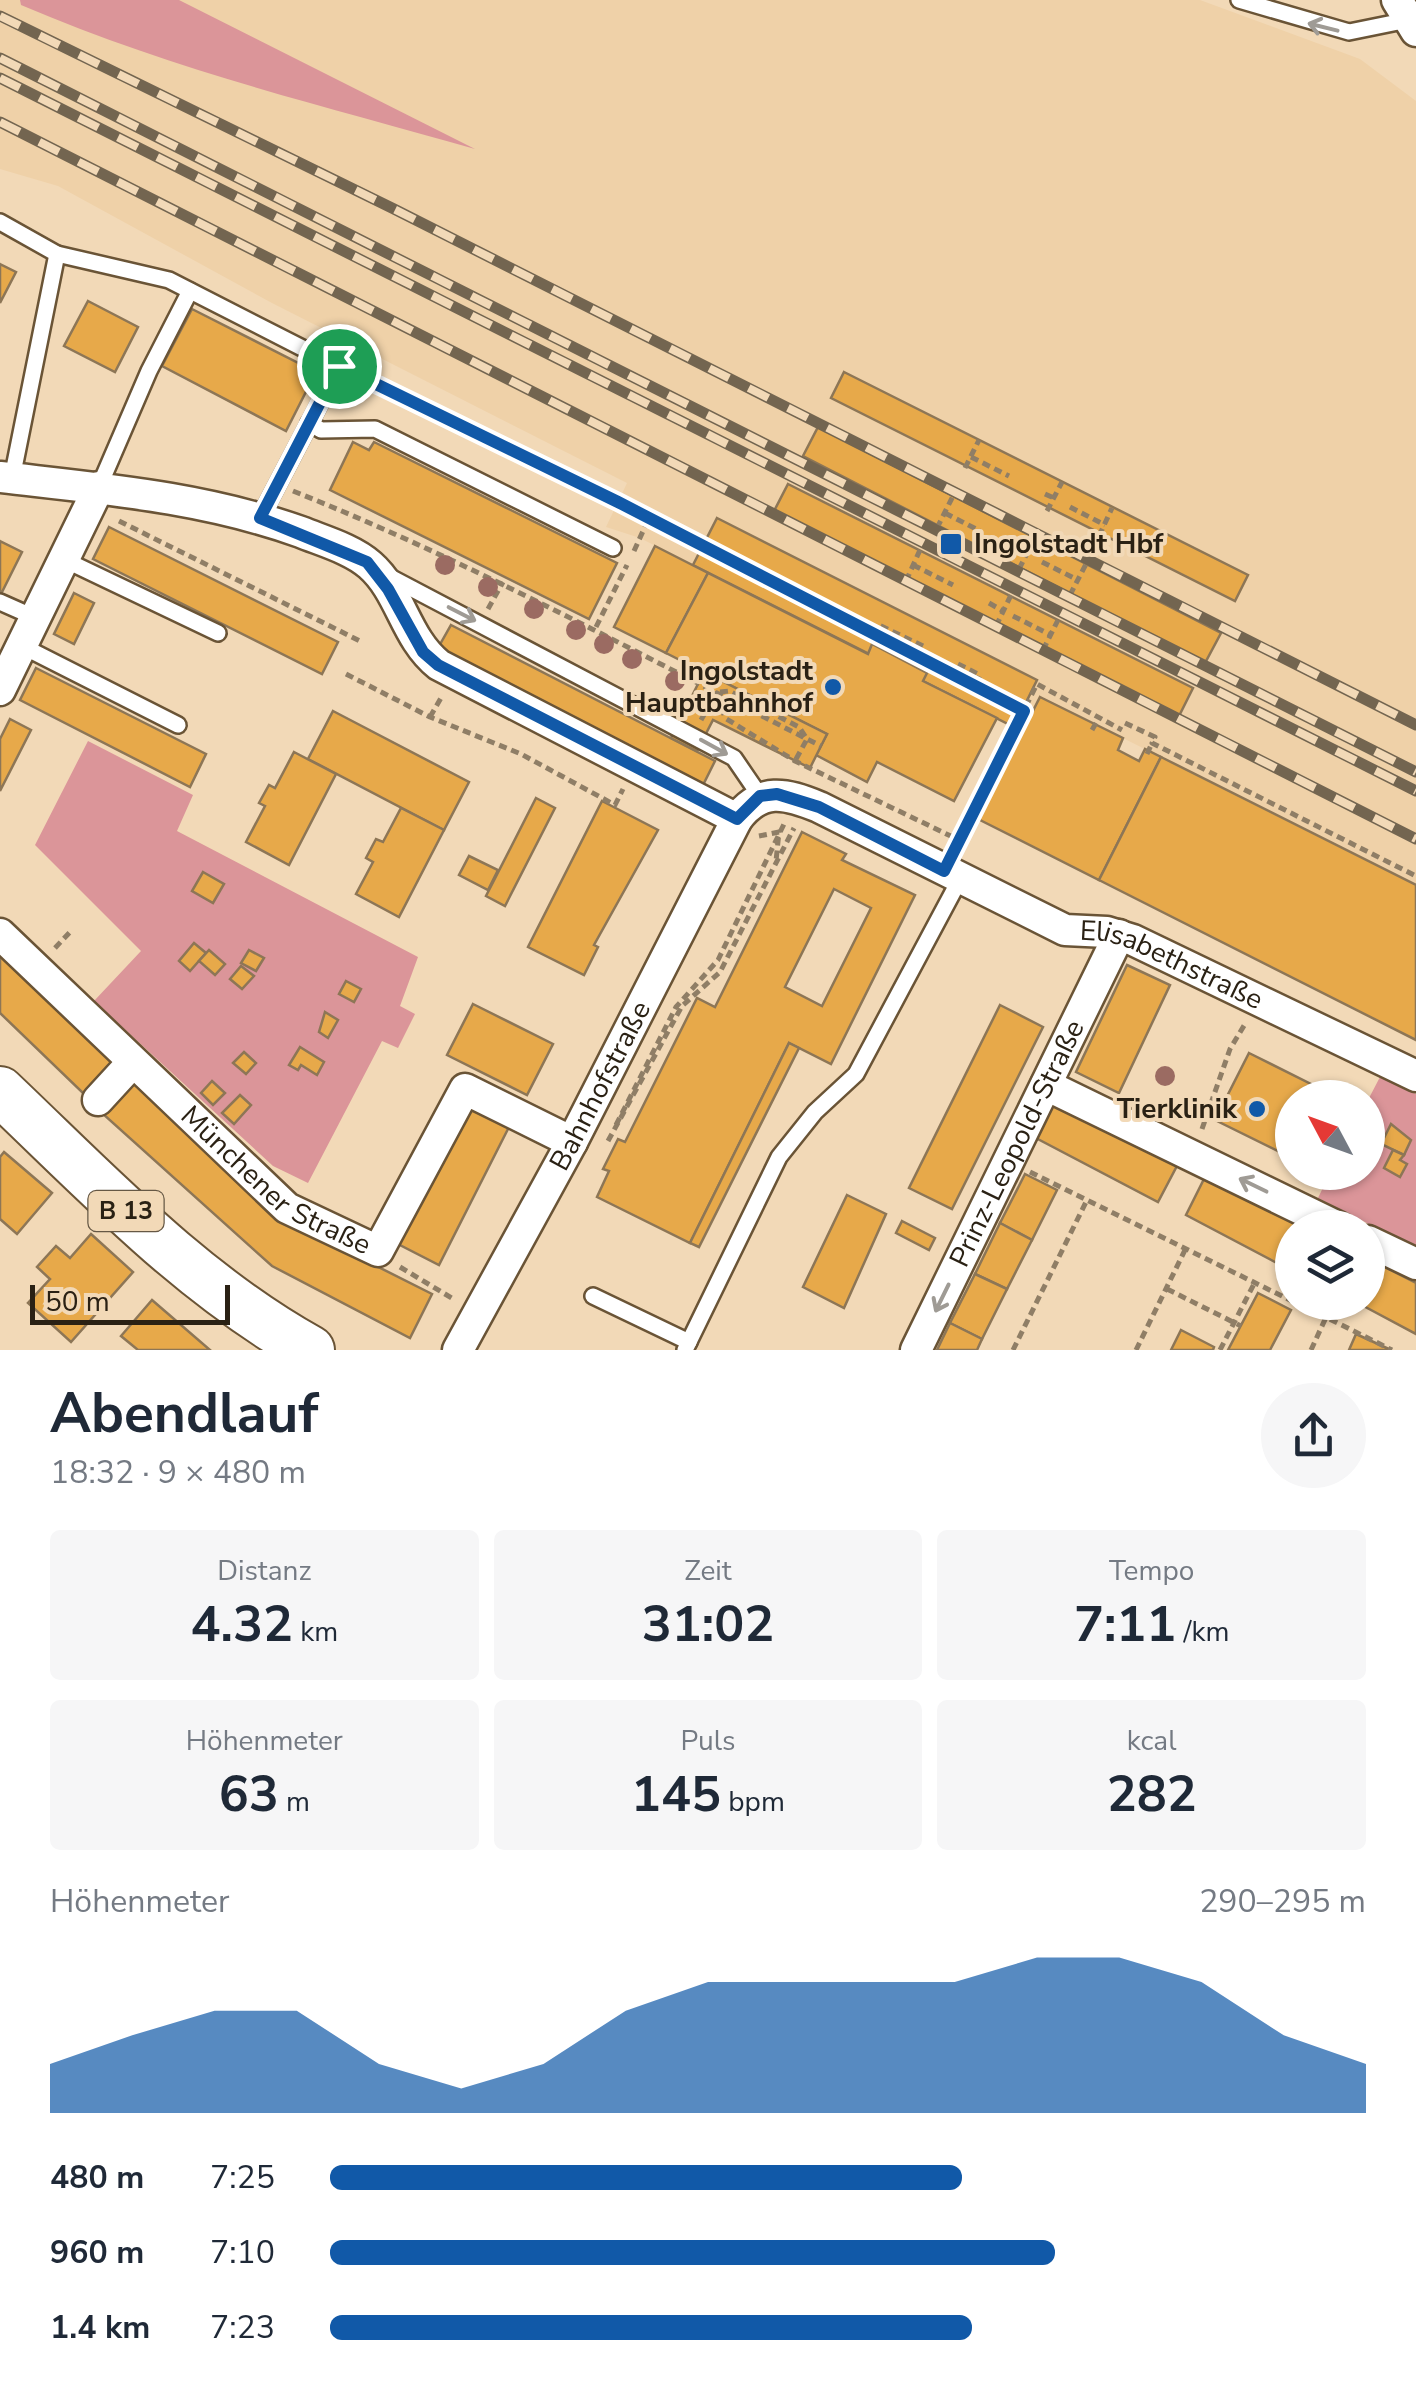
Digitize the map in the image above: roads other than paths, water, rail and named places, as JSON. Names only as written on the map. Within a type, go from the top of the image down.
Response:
[{"type":"main road","name":"B 13","points":[[0,1091],[165,1248],[304,1349]]},
{"type":"street","points":[[6,477],[92,500],[158,494],[260,518],[358,556],[375,570],[409,631],[438,665],[737,819]]},
{"type":"street","points":[[0,690],[92,500]]},
{"type":"street","name":"Elisabethstraße","points":[[760,796],[777,794],[803,801],[1065,930],[1119,935],[1416,1076]]},
{"type":"street","name":"Bahnhofstraße","points":[[458,1350],[572,1142],[737,819],[760,796]]},
{"type":"street","name":"Münchener Straße","points":[[0,934],[287,1208],[378,1250],[465,1089],[572,1142]]},
{"type":"street","name":"Prinz-Leopold-Straße","points":[[916,1350],[1119,935]]},
{"type":"street","points":[[91,1108],[132,1063]]},
{"type":"street","points":[[1046,1084],[1303,1210]]},
{"type":"street","points":[[1385,1249],[1416,1264]]},
{"type":"lane","points":[[1240,0],[1348,32],[1407,17]]},
{"type":"lane","points":[[0,222],[57,254],[169,280],[316,355]]},
{"type":"lane","points":[[6,477],[57,254]]},
{"type":"lane","points":[[92,500],[149,370],[190,291]]},
{"type":"lane","points":[[260,518],[348,349]]},
{"type":"lane","points":[[309,423],[322,430],[375,428],[613,548]]},
{"type":"lane","points":[[65,560],[218,633]]},
{"type":"lane","points":[[375,570],[734,758],[760,796]]},
{"type":"lane","points":[[0,602],[36,618]]},
{"type":"lane","points":[[22,646],[178,725]]},
{"type":"lane","points":[[593,1296],[687,1346],[779,1157],[815,1112],[856,1074],[952,875]]},
{"type":"railway","points":[[0,16],[394,209],[1416,725]]},
{"type":"railway","points":[[0,58],[1416,772]]},
{"type":"railway","points":[[0,78],[1416,791]]},
{"type":"railway","points":[[0,122],[1416,839]]},
{"type":"place","name":"Ingolstadt Hbf","points":[[951,544]]},
{"type":"place","name":"Ingolstadt Hauptbahnhof","points":[[833,687]]},
{"type":"place","name":"Tierklinik","points":[[1257,1109]]}]
